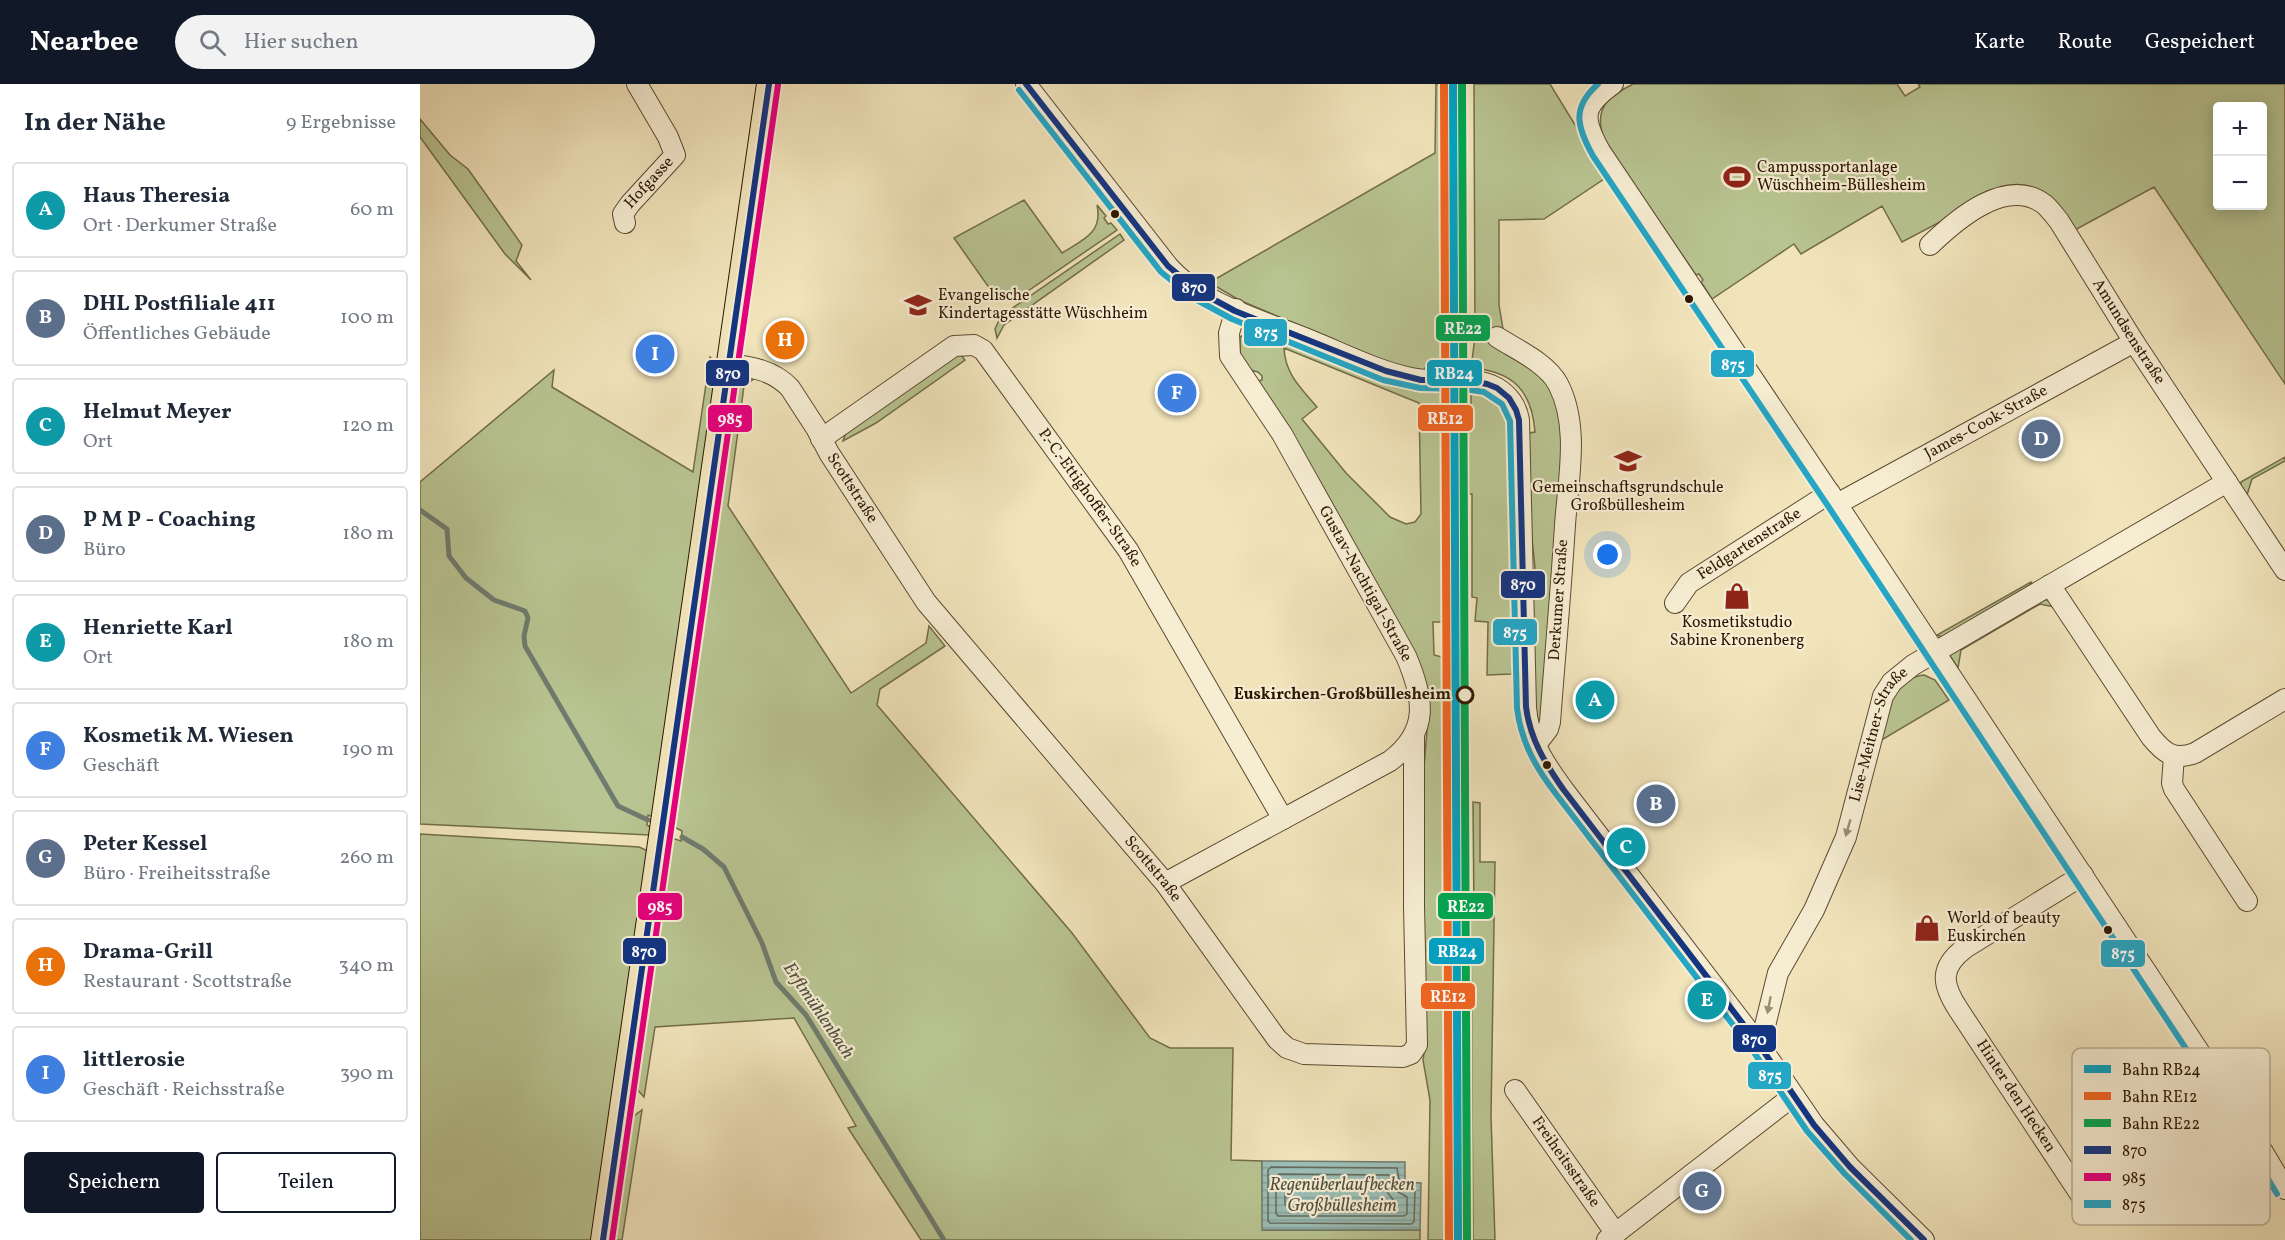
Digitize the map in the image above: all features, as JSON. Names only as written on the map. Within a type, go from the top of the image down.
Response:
[{"type":"main road","points":[[603,1240],[768,84]]},
{"type":"street","name":"Hofgasse","points":[[625,223],[623,214],[630,204],[675,155],[668,137],[637,84]]},
{"type":"street","points":[[1026,84],[1168,266],[1194,289],[1236,309],[1399,375],[1425,380],[1480,382],[1496,388],[1510,399],[1519,420],[1526,707],[1534,746],[1563,789],[1760,1047],[1834,1150],[1924,1240]]},
{"type":"street","points":[[1612,84],[1590,103],[1586,117],[1600,151],[1834,498],[2196,1048]]},
{"type":"street","name":"Amundsenstraße","points":[[1930,245],[1955,222],[1995,199],[2022,196],[2037,200],[2050,210],[2134,342],[2285,570]]},
{"type":"street","name":"Gustav-Nachtigal-Straße","points":[[1236,309],[1229,333],[1230,356],[1282,434],[1406,656],[1416,680],[1420,709],[1420,722],[1414,735]]},
{"type":"street","name":"Derkumer Straße","points":[[1497,337],[1542,367],[1555,379],[1563,397],[1570,426],[1564,544],[1550,722],[1548,729],[1534,746]]},
{"type":"street","name":"James-Cook-Straße","points":[[1834,498],[2134,342]]},
{"type":"street","name":"P.-C.-Ettighoffer-Straße","points":[[821,438],[954,346],[974,345],[983,350],[1128,550],[1283,819]]},
{"type":"street","name":"Scottstraße","points":[[728,364],[756,368],[784,382],[805,411],[902,567],[936,616],[1165,883],[1277,1039],[1294,1052],[1317,1056],[1392,1058],[1411,1054],[1418,1045],[1414,906],[1414,735]]},
{"type":"street","name":"Lise-Meitner-Straße","points":[[1760,1047],[1778,974],[1814,910],[1846,837],[1883,696],[1900,673],[2227,482]]},
{"type":"street","name":"Feldgartenstraße","points":[[1675,603],[1689,583],[1834,498]]},
{"type":"street","points":[[2050,585],[2162,751],[2174,756],[2187,756],[2195,753],[2285,699]]},
{"type":"street","points":[[1165,883],[1390,761],[1401,752],[1414,735]]},
{"type":"street","points":[[2174,756],[2172,783],[2174,789],[2247,901]]},
{"type":"street","name":"Hinter den Hecken","points":[[2072,1182],[1958,1009],[1950,996],[1946,983],[1947,970],[1953,959],[1965,948],[2083,875]]},
{"type":"street","name":"Freiheitsstraße","points":[[1515,1090],[1612,1237],[1793,1096]]},
{"type":"street","points":[[2270,1165],[2285,1190]]},
{"type":"green space","points":[[1436,84],[1445,84],[1448,370],[1425,368],[1425,372],[1392,364],[1239,300],[1212,284],[1212,281],[1435,153]]},
{"type":"green space","points":[[1474,84],[1550,84],[1607,177],[1544,219],[1499,220],[1499,305],[1504,335],[1555,394],[1563,424],[1546,716],[1538,727],[1535,719],[1532,600],[1535,567],[1531,531],[1529,433],[1535,432],[1533,418],[1530,405],[1518,386],[1498,374],[1471,368],[1475,337]]},
{"type":"green space","points":[[1633,84],[1897,84],[1905,96],[1920,87],[1918,84],[2285,84],[2285,384],[2154,187],[2073,231],[2062,215],[1995,193],[1902,242],[1882,206],[1801,254],[1794,244],[1712,299],[1701,282],[1703,280],[1699,274],[1696,275],[1636,187],[1631,184],[1606,143],[1600,120],[1602,109],[1617,93]]},
{"type":"green space","points":[[420,119],[450,155],[468,169],[522,245],[516,261],[531,280],[505,254],[420,137]]},
{"type":"green space","points":[[1024,200],[1062,253],[1090,235],[1097,222],[1097,205],[1106,216],[1104,218],[1108,224],[1111,223],[1117,230],[1022,295],[997,299],[954,238]]},
{"type":"green space","points":[[1120,234],[1124,240],[1004,325],[997,338],[995,329],[1001,316]]},
{"type":"green space","points":[[1255,333],[1394,387],[1418,392],[1448,392],[1450,394],[1451,484],[1447,484],[1448,590],[1443,590],[1443,622],[1433,622],[1434,655],[1442,657],[1442,683],[1444,684],[1445,910],[1451,911],[1447,1240],[1428,1240],[1430,1100],[1423,1060],[1425,1047],[1420,816],[1429,706],[1258,381],[1262,380],[1262,376],[1250,370],[1240,354],[1240,337]],"holes":[[[1284,348],[1419,403],[1421,514],[1415,522],[1406,524],[1390,517],[1346,473],[1302,419],[1317,407],[1300,387],[1287,366]]]},
{"type":"green space","points":[[959,352],[965,360],[876,423],[843,441],[846,432]]},
{"type":"green space","points":[[710,357],[715,362],[716,374],[653,817],[648,815],[647,825],[652,828],[650,835],[420,824],[420,482],[554,370],[552,387],[693,472]]},
{"type":"green space","points":[[744,375],[758,376],[744,386],[728,506],[851,693],[926,643],[929,626],[945,646],[880,689],[877,705],[1072,933],[1150,1038],[1170,1048],[1233,1048],[1231,1160],[1262,1161],[1263,1230],[1420,1230],[1420,1240],[921,1240],[848,1128],[856,1126],[794,1018],[655,1027],[644,1097],[636,1088],[672,838],[681,841],[682,831],[674,827],[736,381]]},
{"type":"green space","points":[[1471,391],[1484,395],[1494,402],[1502,411],[1507,423],[1512,674],[1487,675],[1488,622],[1475,621],[1477,598],[1472,597],[1472,494],[1469,494],[1468,405],[1471,405]]},
{"type":"green space","points":[[2285,457],[2285,461],[2252,479],[2247,495],[2241,482]]},
{"type":"green space","points":[[2031,582],[2034,586],[1946,638],[1937,635]]},
{"type":"green space","points":[[2042,599],[2059,608],[2040,604],[1961,650],[1958,668],[1950,656],[1953,650]]},
{"type":"green space","points":[[1924,675],[1935,680],[1949,700],[1880,741],[1888,709],[1897,691],[1904,683]]},
{"type":"green space","points":[[1473,802],[1480,803],[1480,862],[1495,862],[1491,1116],[1495,1240],[1473,1240],[1471,912],[1474,911]]},
{"type":"green space","points":[[420,834],[639,847],[648,851],[592,1240],[420,1240]]},
{"type":"green space","points":[[642,1110],[622,1240],[614,1240],[631,1118]]},
{"type":"water","name":"Regenüberlaufbecken Großbüllesheim","points":[[1262,1161],[1405,1162],[1405,1182],[1421,1183],[1420,1230],[1262,1230]]},
{"type":"waterway","name":"Erftmühlenbach","points":[[420,510],[447,529],[449,556],[466,578],[494,600],[525,611],[528,618],[524,636],[525,646],[618,806],[648,820]]},
{"type":"waterway","name":"Erftmühlenbach","points":[[682,837],[703,849],[724,867],[762,943],[776,982],[806,1015],[944,1240]]},
{"type":"rail line","name":"RE12","points":[[1444,84],[1449,1240]]},
{"type":"rail line","name":"RB24","points":[[1453,84],[1458,1240]]},
{"type":"rail line","name":"RE22","points":[[1462,84],[1467,1240]]},
{"type":"transit line","name":"870","points":[[603,1240],[769,84]]},
{"type":"transit line","name":"870","points":[[1026,84],[1168,266],[1198,291],[1235,311],[1386,371],[1421,380],[1466,380],[1487,384],[1497,388],[1509,398],[1519,420],[1526,707],[1531,730],[1539,750],[1563,789],[1760,1046],[1814,1125],[1850,1167],[1924,1240]]},
{"type":"transit line","name":"875","points":[[1598,84],[1584,101],[1579,118],[1583,136],[1593,156],[1830,509],[2186,1048]]},
{"type":"transit line","name":"985","points":[[612,1240],[778,85]]},
{"type":"transit line","name":"875","points":[[1019,90],[1161,272],[1193,298],[1232,319],[1383,380],[1420,388],[1465,389],[1484,392],[1502,404],[1510,421],[1517,708],[1530,754],[1556,794],[1753,1051],[1807,1131],[1844,1173],[1911,1240]]},
{"type":"transit line","name":"875","points":[[2270,1182],[2277,1194]]},
{"type":"place","name":"Campussportanlage Wüschheim-Büllesheim","points":[[1737,177]]},
{"type":"place","name":"Evangelische Kindertagesstätte Wüschheim","points":[[918,305]]},
{"type":"place","name":"Drama-Grill","points":[[785,340]]},
{"type":"place","name":"littlerosie","points":[[655,354]]},
{"type":"place","name":"Kosmetik M. Wiesen","points":[[1177,393]]},
{"type":"place","name":"P M P - Coaching","points":[[2041,439]]},
{"type":"place","name":"Gemeinschaftsgrundschule Großbüllesheim","points":[[1628,461]]},
{"type":"place","name":"Kosmetikstudio Sabine Kronenberg","points":[[1737,596]]},
{"type":"place","name":"Euskirchen-Großbüllesheim","points":[[1465,695]]},
{"type":"place","name":"Haus Theresia","points":[[1595,700]]},
{"type":"place","name":"DHL Postfiliale 411","points":[[1656,804]]},
{"type":"place","name":"Helmut Meyer","points":[[1626,847]]},
{"type":"place","name":"World of beauty Euskirchen","points":[[1927,928]]},
{"type":"place","name":"Henriette Karl","points":[[1707,1000]]},
{"type":"place","name":"Peter Kessel","points":[[1702,1191]]}]
